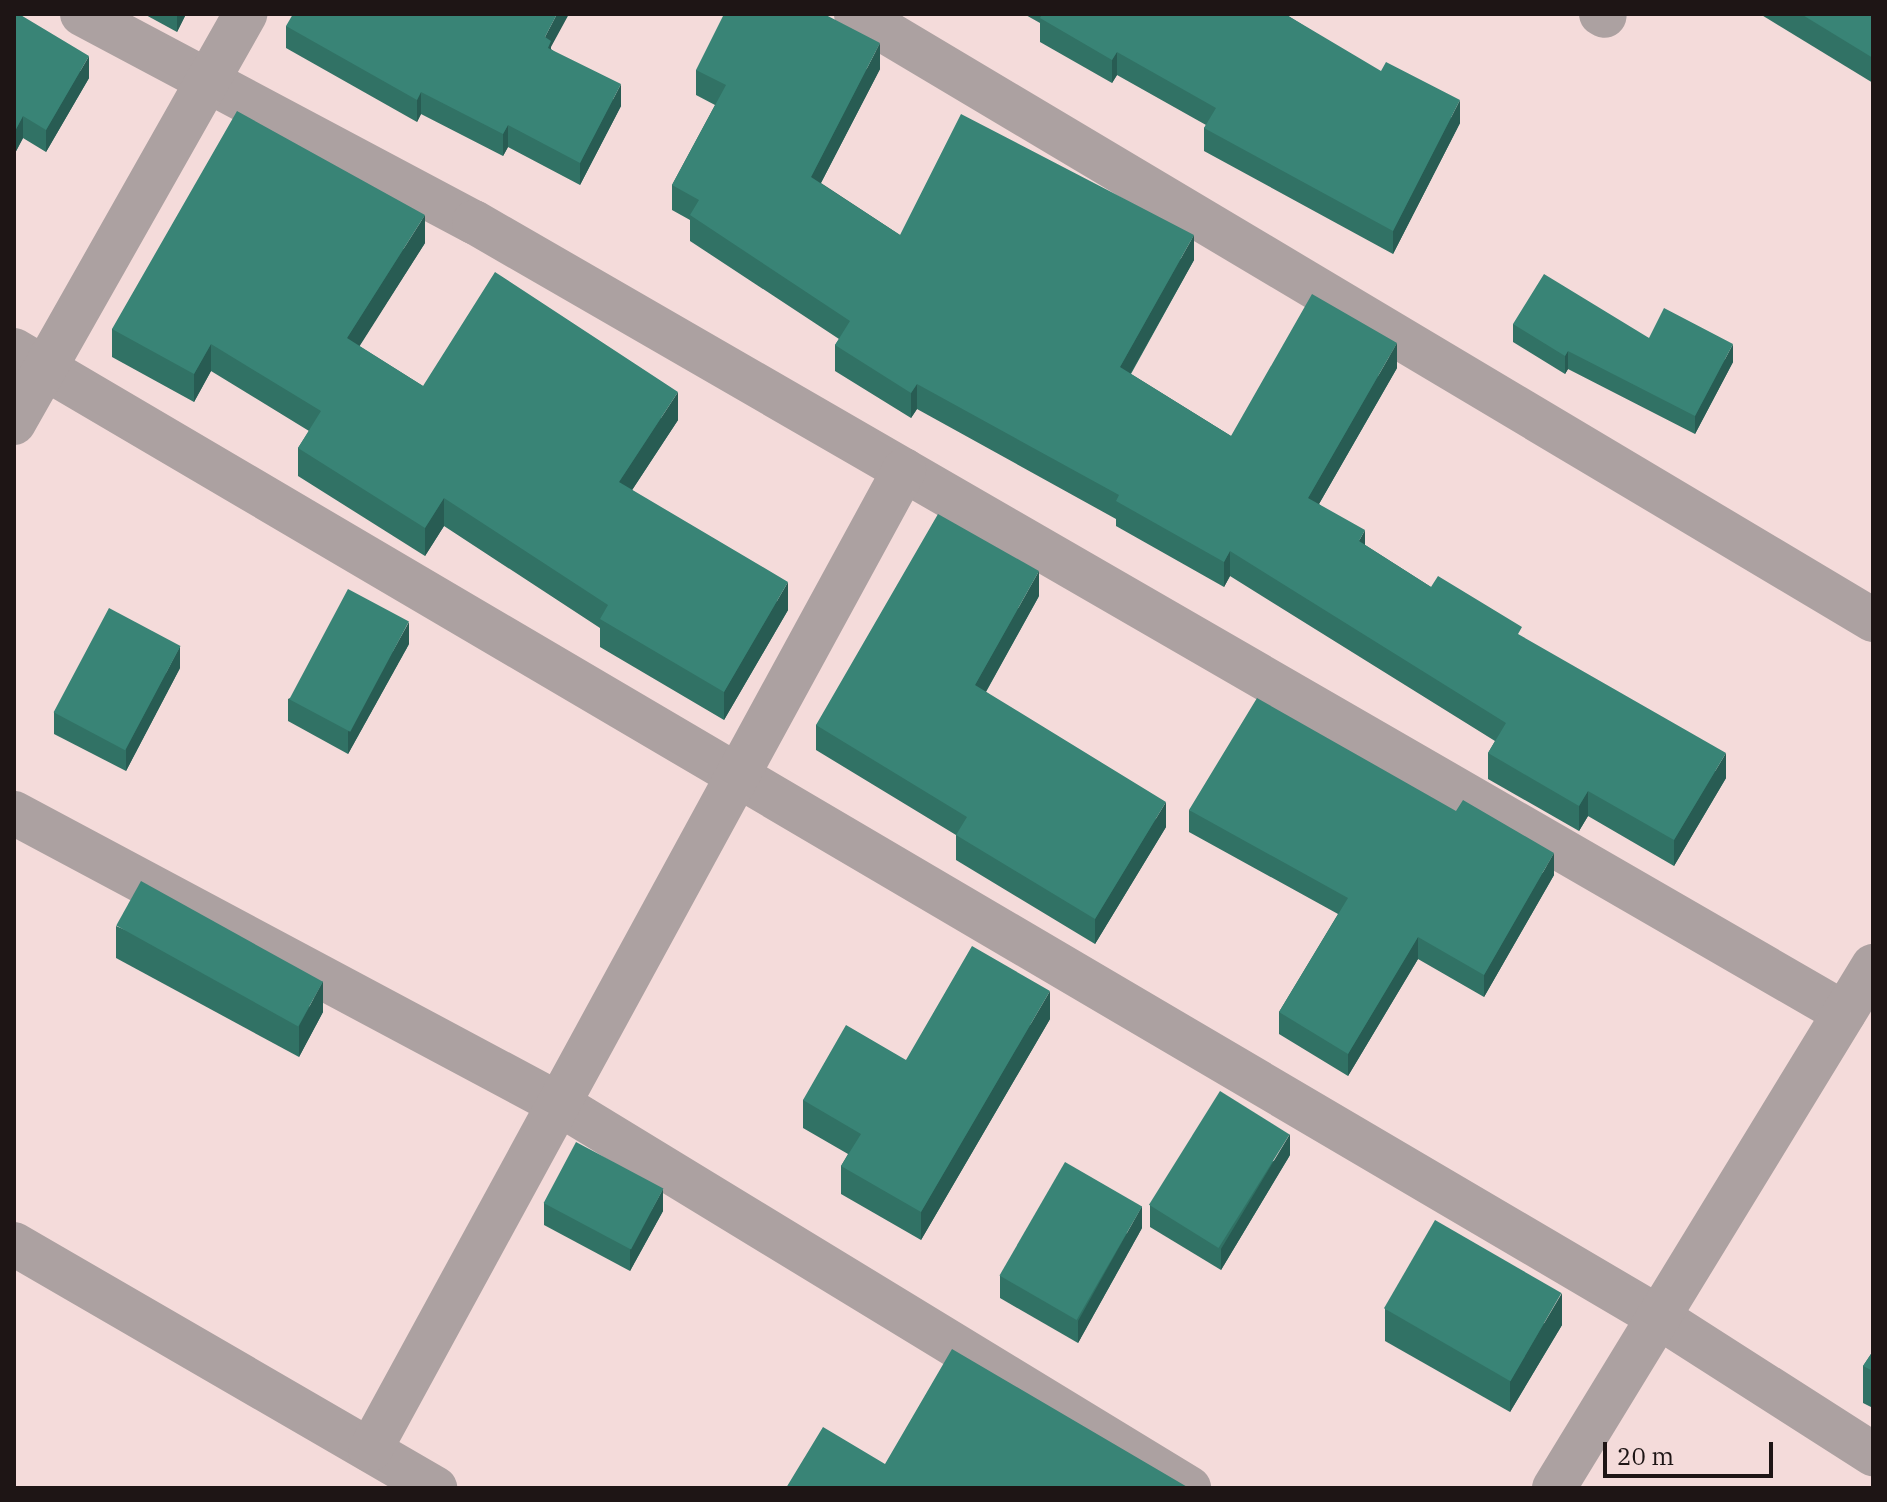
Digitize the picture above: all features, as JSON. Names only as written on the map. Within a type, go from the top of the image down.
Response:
[{"type":"street","points":[[82,14],[474,222],[1844,1013]]},
{"type":"street","points":[[14,423],[30,360],[207,80],[245,14]]},
{"type":"street","points":[[856,14],[1873,620]]},
{"type":"street","points":[[30,360],[738,780],[1660,1318],[1873,1454]]},
{"type":"street","points":[[370,1450],[738,780],[904,470]]},
{"type":"street","points":[[14,813],[559,1104],[1189,1488]]},
{"type":"street","points":[[1554,1488],[1873,966]]},
{"type":"street","points":[[14,1244],[435,1488]]},
{"type":"building","points":[[14,14],[19,14],[89,56],[46,130],[23,116],[14,133]]},
{"type":"building","points":[[293,14],[557,14],[545,37],[551,41],[548,48],[621,84],[580,163],[508,125],[503,134],[421,92],[417,100],[286,26]]},
{"type":"building","points":[[724,14],[824,14],[880,43],[811,177],[900,235],[961,114],[1194,235],[1120,367],[1231,436],[1312,294],[1397,343],[1308,498],[1365,530],[1359,541],[1431,587],[1438,576],[1522,627],[1518,634],[1726,753],[1674,840],[1588,791],[1579,806],[1488,753],[1506,723],[1230,551],[1224,562],[1116,501],[1119,495],[917,384],[911,393],[835,345],[850,321],[690,215],[699,200],[672,185],[726,85],[696,70]]},
{"type":"building","points":[[1042,14],[1285,14],[1381,71],[1386,62],[1460,100],[1393,231],[1204,128],[1216,108],[1117,52],[1112,60],[1040,18]]},
{"type":"building","points":[[1801,14],[1873,14],[1873,58]]},
{"type":"building","points":[[237,111],[425,215],[347,338],[423,386],[495,272],[678,392],[619,482],[788,582],[724,692],[600,619],[608,605],[444,498],[425,528],[298,448],[321,411],[211,344],[194,374],[112,329]]},
{"type":"building","points":[[1544,274],[1649,338],[1664,308],[1733,344],[1695,416],[1568,351],[1565,356],[1513,324]]},
{"type":"building","points":[[938,514],[1039,571],[975,685],[1166,802],[1095,919],[956,835],[967,817],[816,725]]},
{"type":"building","points":[[348,589],[409,621],[350,732],[289,699]]},
{"type":"building","points":[[109,608],[181,646],[125,750],[54,712]]},
{"type":"building","points":[[1257,698],[1456,811],[1463,800],[1554,853],[1484,975],[1418,937],[1348,1054],[1279,1012],[1348,898],[1189,810]]},
{"type":"building","points":[[141,881],[323,982],[298,1026],[116,926]]},
{"type":"building","points":[[972,946],[1050,991],[921,1212],[841,1166],[861,1134],[803,1100],[846,1025],[906,1060]]},
{"type":"building","points":[[1220,1091],[1290,1134],[1219,1248],[1149,1205]]},
{"type":"building","points":[[576,1142],[663,1188],[631,1249],[544,1203]]},
{"type":"building","points":[[1065,1162],[1142,1206],[1077,1320],[1000,1275]]},
{"type":"building","points":[[1435,1220],[1561,1293],[1510,1381],[1384,1308]]},
{"type":"building","points":[[952,1349],[1189,1488],[786,1488],[823,1427],[885,1464]]},
{"type":"building","points":[[1873,1351],[1873,1371],[1863,1366]]}]
